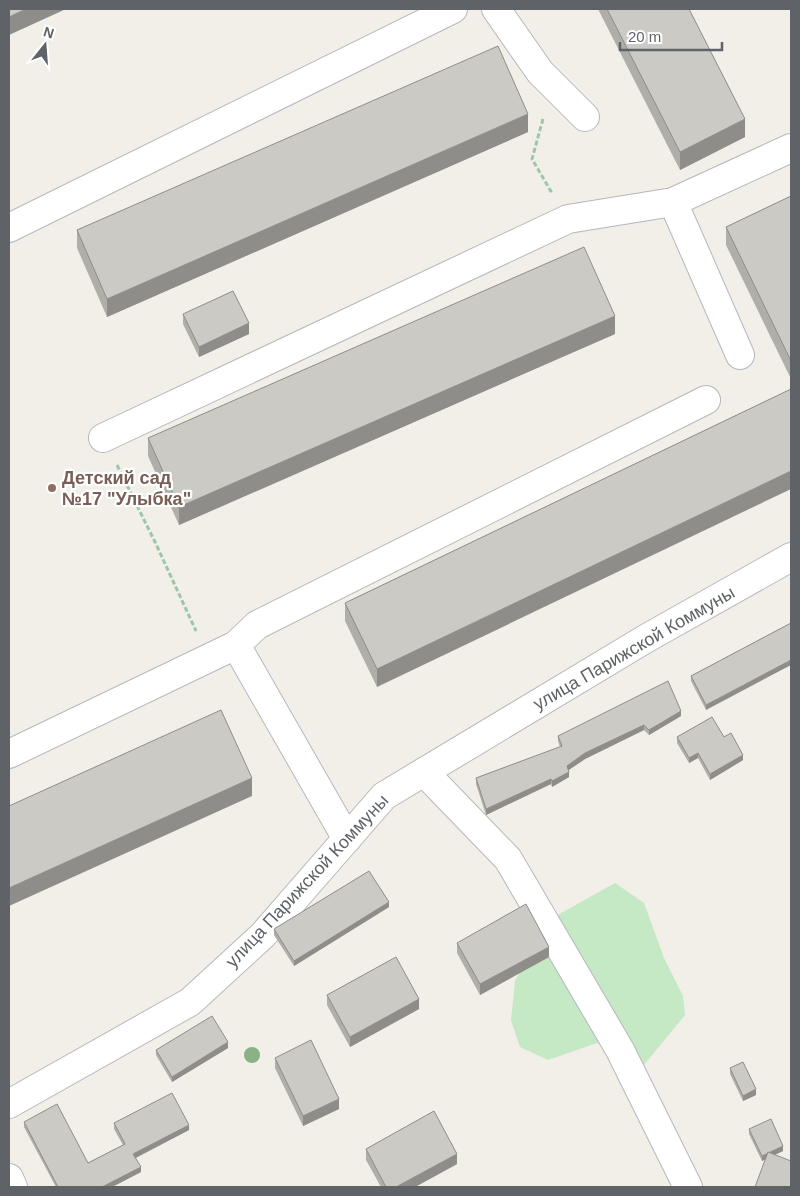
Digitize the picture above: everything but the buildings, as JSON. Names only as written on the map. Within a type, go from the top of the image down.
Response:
[{"type":"street","points":[[9,228],[453,9]]},
{"type":"street","points":[[496,9],[540,72],[585,117]]},
{"type":"street","points":[[103,438],[568,219],[673,202],[791,148]]},
{"type":"street","points":[[673,202],[740,355]]},
{"type":"street","points":[[9,754],[236,645],[257,625],[706,400]]},
{"type":"street","name":"улица Парижской Коммуны","points":[[9,1104],[190,1002],[262,935],[384,796],[647,638],[791,557]]},
{"type":"street","points":[[236,645],[347,839]]},
{"type":"street","points":[[424,772],[508,859],[620,1050],[688,1187]]},
{"type":"street","points":[[9,1178],[13,1187]]},
{"type":"path","points":[[553,85],[532,159],[568,219]]},
{"type":"path","points":[[103,438],[156,544],[208,658]]},
{"type":"green space","points":[[615,883],[644,903],[664,958],[683,996],[685,1015],[643,1066],[597,1043],[548,1060],[520,1047],[511,1020],[515,981],[547,921]]},
{"type":"place","name":"Детский сад №17 \"Улыбка\"","points":[[52,488]]}]
